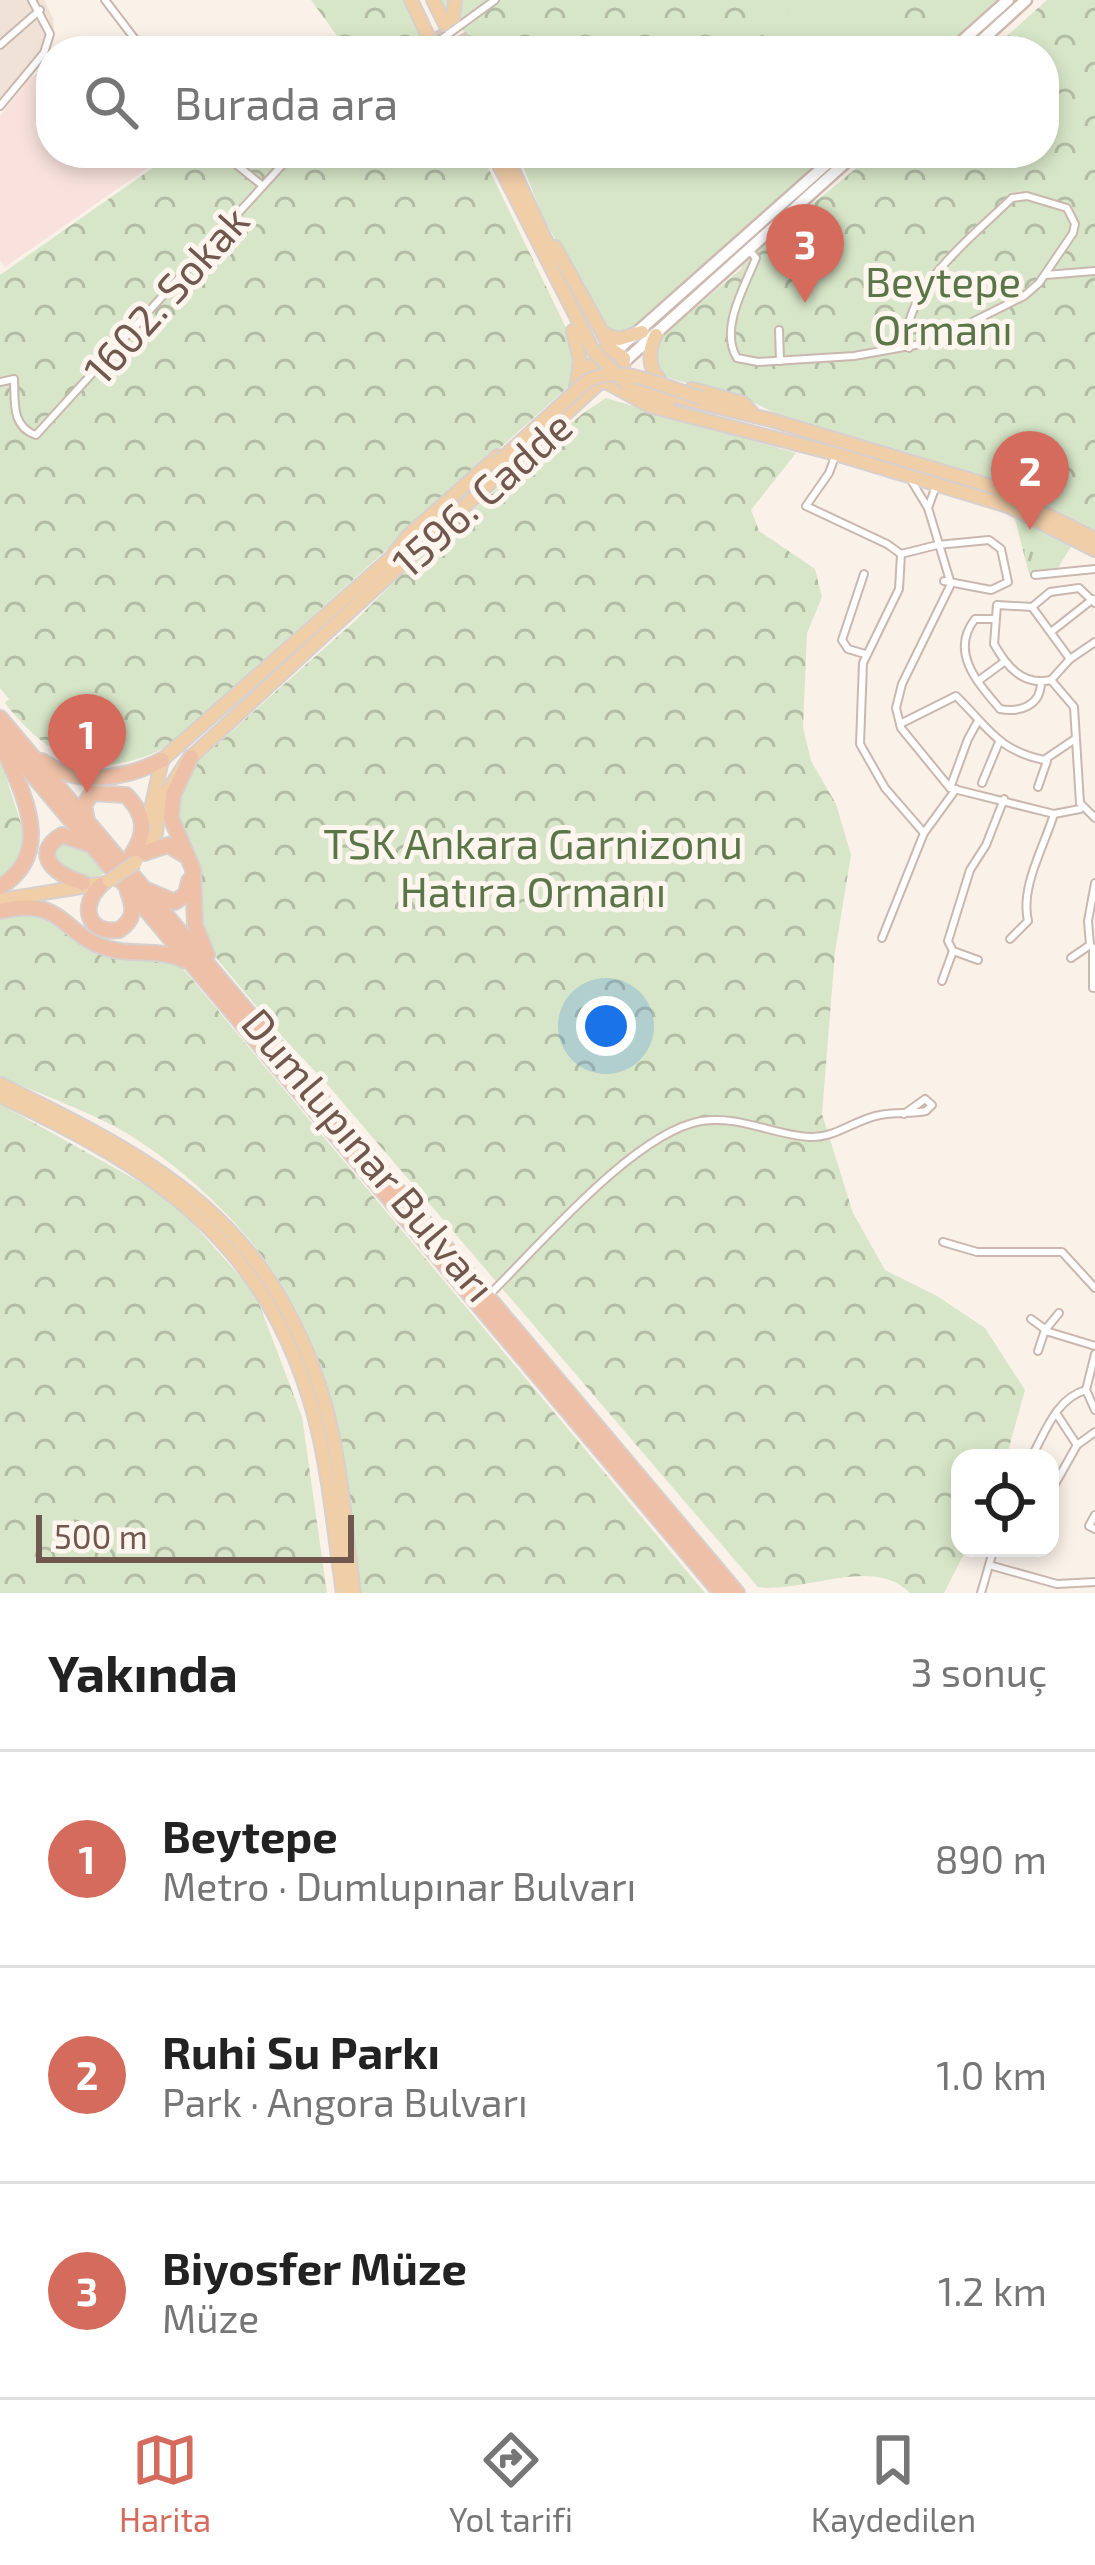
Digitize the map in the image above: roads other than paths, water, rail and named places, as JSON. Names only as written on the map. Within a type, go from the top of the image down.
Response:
[{"type":"highway","name":"Dumlupınar Bulvarı","points":[[0,718],[489,1295],[728,1591]]},
{"type":"highway","points":[[0,739],[32,832],[26,865],[0,894]]},
{"type":"highway","name":"Dumlupınar Bulvarı","points":[[0,739],[96,850],[110,881],[190,964],[728,1591]]},
{"type":"highway","points":[[20,742],[52,767],[86,777],[126,775],[162,764]]},
{"type":"highway","points":[[191,757],[173,795],[171,818],[193,869],[198,936],[222,980]]},
{"type":"highway","points":[[87,821],[85,805],[92,793],[126,794],[144,825],[137,857]]},
{"type":"highway","points":[[83,883],[53,868],[48,859],[50,844],[68,835],[96,850]]},
{"type":"highway","points":[[137,857],[162,845],[180,851],[188,867],[189,888],[175,902],[140,885]]},
{"type":"highway","points":[[0,911],[25,905],[42,908],[107,948],[162,951],[190,964]]},
{"type":"main road","points":[[411,0],[440,27]]},
{"type":"main road","points":[[420,0],[440,27]]},
{"type":"main road","points":[[433,0],[440,27]]},
{"type":"main road","points":[[440,27],[455,0]]},
{"type":"main road","points":[[967,36],[1007,0]]},
{"type":"main road","points":[[986,36],[1026,0]]},
{"type":"main road","points":[[501,168],[515,186]]},
{"type":"main road","points":[[510,168],[529,216],[614,370],[674,396],[941,469],[1004,491],[1095,538]]},
{"type":"main road","points":[[514,168],[515,186]]},
{"type":"main road","name":"1596. Cadde","points":[[137,857],[156,833],[159,804],[191,757],[571,412],[679,296],[822,168]]},
{"type":"main road","name":"1596. Cadde","points":[[649,333],[689,307],[839,168]]},
{"type":"main road","points":[[529,216],[566,267],[614,370]]},
{"type":"main road","points":[[529,216],[573,331],[580,361],[576,386]]},
{"type":"main road","points":[[679,296],[688,295],[689,307]]},
{"type":"main road","points":[[597,329],[620,339],[649,333],[651,362],[659,379]]},
{"type":"main road","points":[[573,331],[614,370],[658,400],[916,482],[1008,506],[1095,550]]},
{"type":"main road","points":[[614,370],[743,404],[755,416]]},
{"type":"main road","points":[[614,370],[755,416]]},
{"type":"main road","points":[[571,412],[599,392],[614,370]]},
{"type":"main road","name":"1596. Cadde","points":[[391,558],[408,536],[576,386],[614,370]]},
{"type":"main road","name":"1596. Cadde","points":[[162,764],[587,381],[614,370]]},
{"type":"main road","points":[[548,410],[562,410],[559,422]]},
{"type":"main road","points":[[916,482],[925,465]]},
{"type":"main road","points":[[936,486],[941,469]]},
{"type":"main road","points":[[0,894],[110,881],[137,857],[147,834],[162,764],[177,775]]},
{"type":"main road","points":[[0,894],[110,881]]},
{"type":"main road","points":[[0,1084],[96,1131],[166,1173],[200,1200],[274,1287],[324,1401],[354,1593]]},
{"type":"main road","points":[[0,1096],[79,1133],[155,1179],[218,1237],[264,1297],[312,1408],[343,1593]]},
{"type":"street","points":[[32,0],[49,36]]},
{"type":"street","points":[[105,0],[133,36]]},
{"type":"street","points":[[446,36],[495,0]]},
{"type":"street","points":[[0,45],[40,10]]},
{"type":"street","points":[[0,106],[36,62]]},
{"type":"street","points":[[241,168],[263,186]]},
{"type":"street","name":"1602. Sokak","points":[[0,382],[14,379],[17,419],[25,431],[36,435],[279,168]]},
{"type":"street","points":[[749,250],[756,258],[741,292],[732,349],[737,358],[748,362],[854,356],[909,347],[932,342],[1024,296],[1045,275],[1075,224],[1067,208],[1027,196],[1012,198],[916,300],[906,337],[909,347]]},
{"type":"street","points":[[1045,275],[1095,271]]},
{"type":"street","points":[[779,330],[780,361]]},
{"type":"street","points":[[836,454],[806,506],[901,554],[937,545],[997,543],[1008,582],[991,590],[947,585]]},
{"type":"street","points":[[916,482],[928,508],[947,585],[902,684],[896,708],[899,724],[951,787],[1054,814],[1079,807],[1093,815]]},
{"type":"street","points":[[928,508],[936,486]]},
{"type":"street","points":[[901,554],[899,589],[866,654],[860,744],[886,788],[923,833]]},
{"type":"street","points":[[1034,575],[1095,569]]},
{"type":"street","points":[[864,574],[842,640],[848,650],[866,654]]},
{"type":"street","points":[[998,605],[1032,607],[1050,592],[1079,588],[1094,601],[1051,632]]},
{"type":"street","points":[[991,590],[998,605],[994,644],[1018,675],[1051,680],[1095,642]]},
{"type":"street","points":[[1032,607],[1070,659]]},
{"type":"street","points":[[995,620],[975,619],[968,630],[965,663],[978,681],[1000,709],[1009,711],[1035,701],[1041,682]]},
{"type":"street","points":[[978,681],[1005,661]]},
{"type":"street","points":[[1051,680],[1072,701],[1079,807]]},
{"type":"street","points":[[899,724],[956,696],[999,742],[1017,753],[1044,760],[1075,739]]},
{"type":"street","points":[[882,938],[923,833],[950,800],[968,739],[979,721]]},
{"type":"street","points":[[982,783],[999,742]]},
{"type":"street","points":[[1038,787],[1048,758]]},
{"type":"street","points":[[942,981],[952,951],[948,941],[970,870],[986,845],[1004,799]]},
{"type":"street","points":[[1010,939],[1028,921],[1024,909],[1032,874],[1054,814]]},
{"type":"street","points":[[1094,988],[1088,921],[1095,883]]},
{"type":"street","points":[[1071,958],[1092,947]]},
{"type":"street","points":[[952,951],[979,960]]},
{"type":"street","points":[[489,1295],[657,1137],[698,1122],[723,1120],[813,1138],[877,1115],[904,1114]]},
{"type":"street","points":[[943,1243],[977,1252],[1062,1252],[1095,1288]]},
{"type":"street","points":[[1038,1351],[1045,1330],[1059,1312]]},
{"type":"street","points":[[1031,1319],[1045,1330],[1095,1350],[1086,1390],[1095,1410]]},
{"type":"street","points":[[1036,1449],[1073,1393],[1086,1390]]},
{"type":"street","points":[[1056,1414],[1077,1444]]},
{"type":"street","points":[[1059,1477],[1077,1444],[1095,1432]]},
{"type":"street","points":[[1095,1515],[1089,1526],[1095,1529]]},
{"type":"street","points":[[981,1593],[991,1557]]},
{"type":"street","points":[[989,1565],[1057,1588],[1095,1582]]},
{"type":"tunnel","points":[[453,18],[462,36]]},
{"type":"tunnel","points":[[445,25],[450,36]]},
{"type":"tunnel","points":[[435,31],[438,36]]},
{"type":"place","name":"Biyosfer Müze","points":[[805,303]]},
{"type":"place","name":"Ruhi Su Parkı","points":[[1030,530]]},
{"type":"place","name":"Beytepe","points":[[87,793]]},
{"type":"park label","name":"Beytepe Ormanı","points":[[943,304]]},
{"type":"park label","name":"TSK Ankara Garnizonu Hatıra Ormanı","points":[[533,866]]}]
